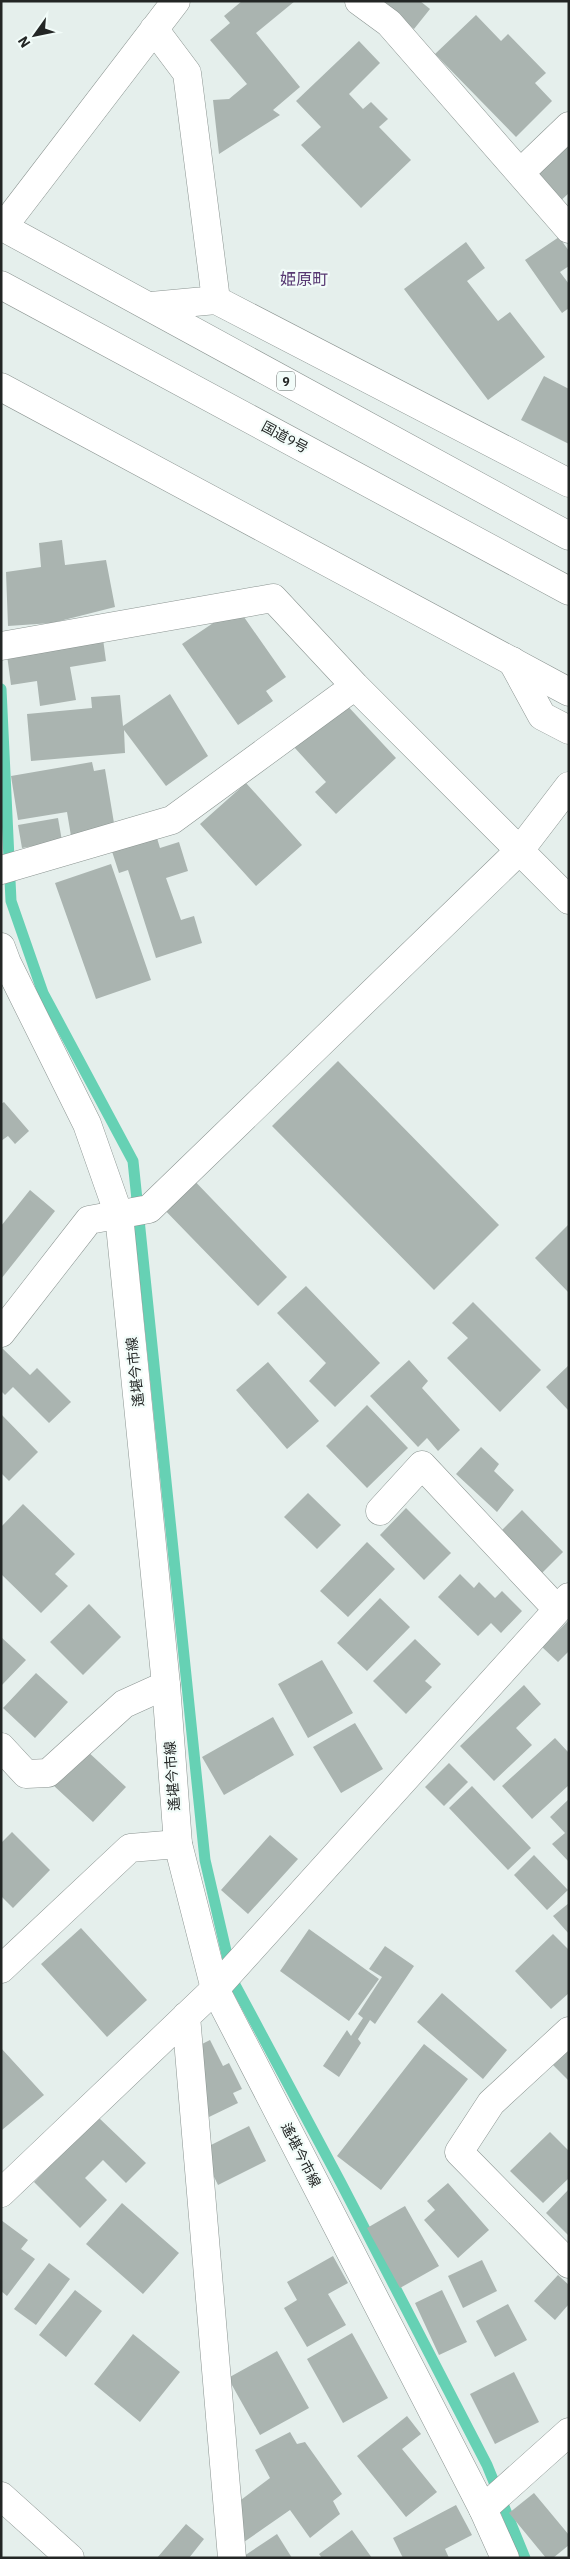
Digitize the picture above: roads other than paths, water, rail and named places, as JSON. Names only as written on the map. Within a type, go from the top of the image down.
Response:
[{"type":"main road","points":[[2,229],[176,1]]},
{"type":"main road","points":[[359,1],[389,24],[569,229]]},
{"type":"main road","points":[[154,29],[187,72],[216,300]]},
{"type":"main road","points":[[520,173],[569,126]]},
{"type":"main road","name":"9","points":[[2,229],[151,306],[562,528]]},
{"type":"main road","name":"国道9号","points":[[1,285],[569,591]]},
{"type":"main road","points":[[151,306],[216,300],[569,483]]},
{"type":"main road","points":[[1,387],[569,692]]},
{"type":"main road","points":[[1,646],[273,598],[355,686],[569,900]]},
{"type":"main road","points":[[512,661],[542,716],[569,730]]},
{"type":"main road","points":[[1,870],[172,820],[355,686]]},
{"type":"main road","points":[[1,1333],[89,1220],[149,1209],[520,850],[569,786]]},
{"type":"main road","name":"遙堪今市線","points":[[1,947],[87,1124],[119,1215],[166,1685],[178,1844],[215,1989],[483,2509],[505,2558]]},
{"type":"main road","points":[[1,2193],[215,1989],[563,1603],[422,1465],[380,1510]]},
{"type":"main road","points":[[1,1748],[26,1774],[48,1773],[124,1704],[166,1685]]},
{"type":"main road","points":[[1,1969],[130,1848],[178,1844]]},
{"type":"main road","points":[[186,2016],[232,2558]]},
{"type":"main road","points":[[569,2031],[491,2102],[458,2152],[569,2264]]},
{"type":"main road","points":[[483,2509],[569,2432]]},
{"type":"main road","points":[[1,2496],[70,2558]]},
{"type":"waterway","points":[[1,689],[11,901],[43,993],[133,1161],[205,1860],[233,1981],[341,2183],[487,2465],[525,2558]]},
{"type":"district","name":"姫原町","points":[[304,279]]}]
